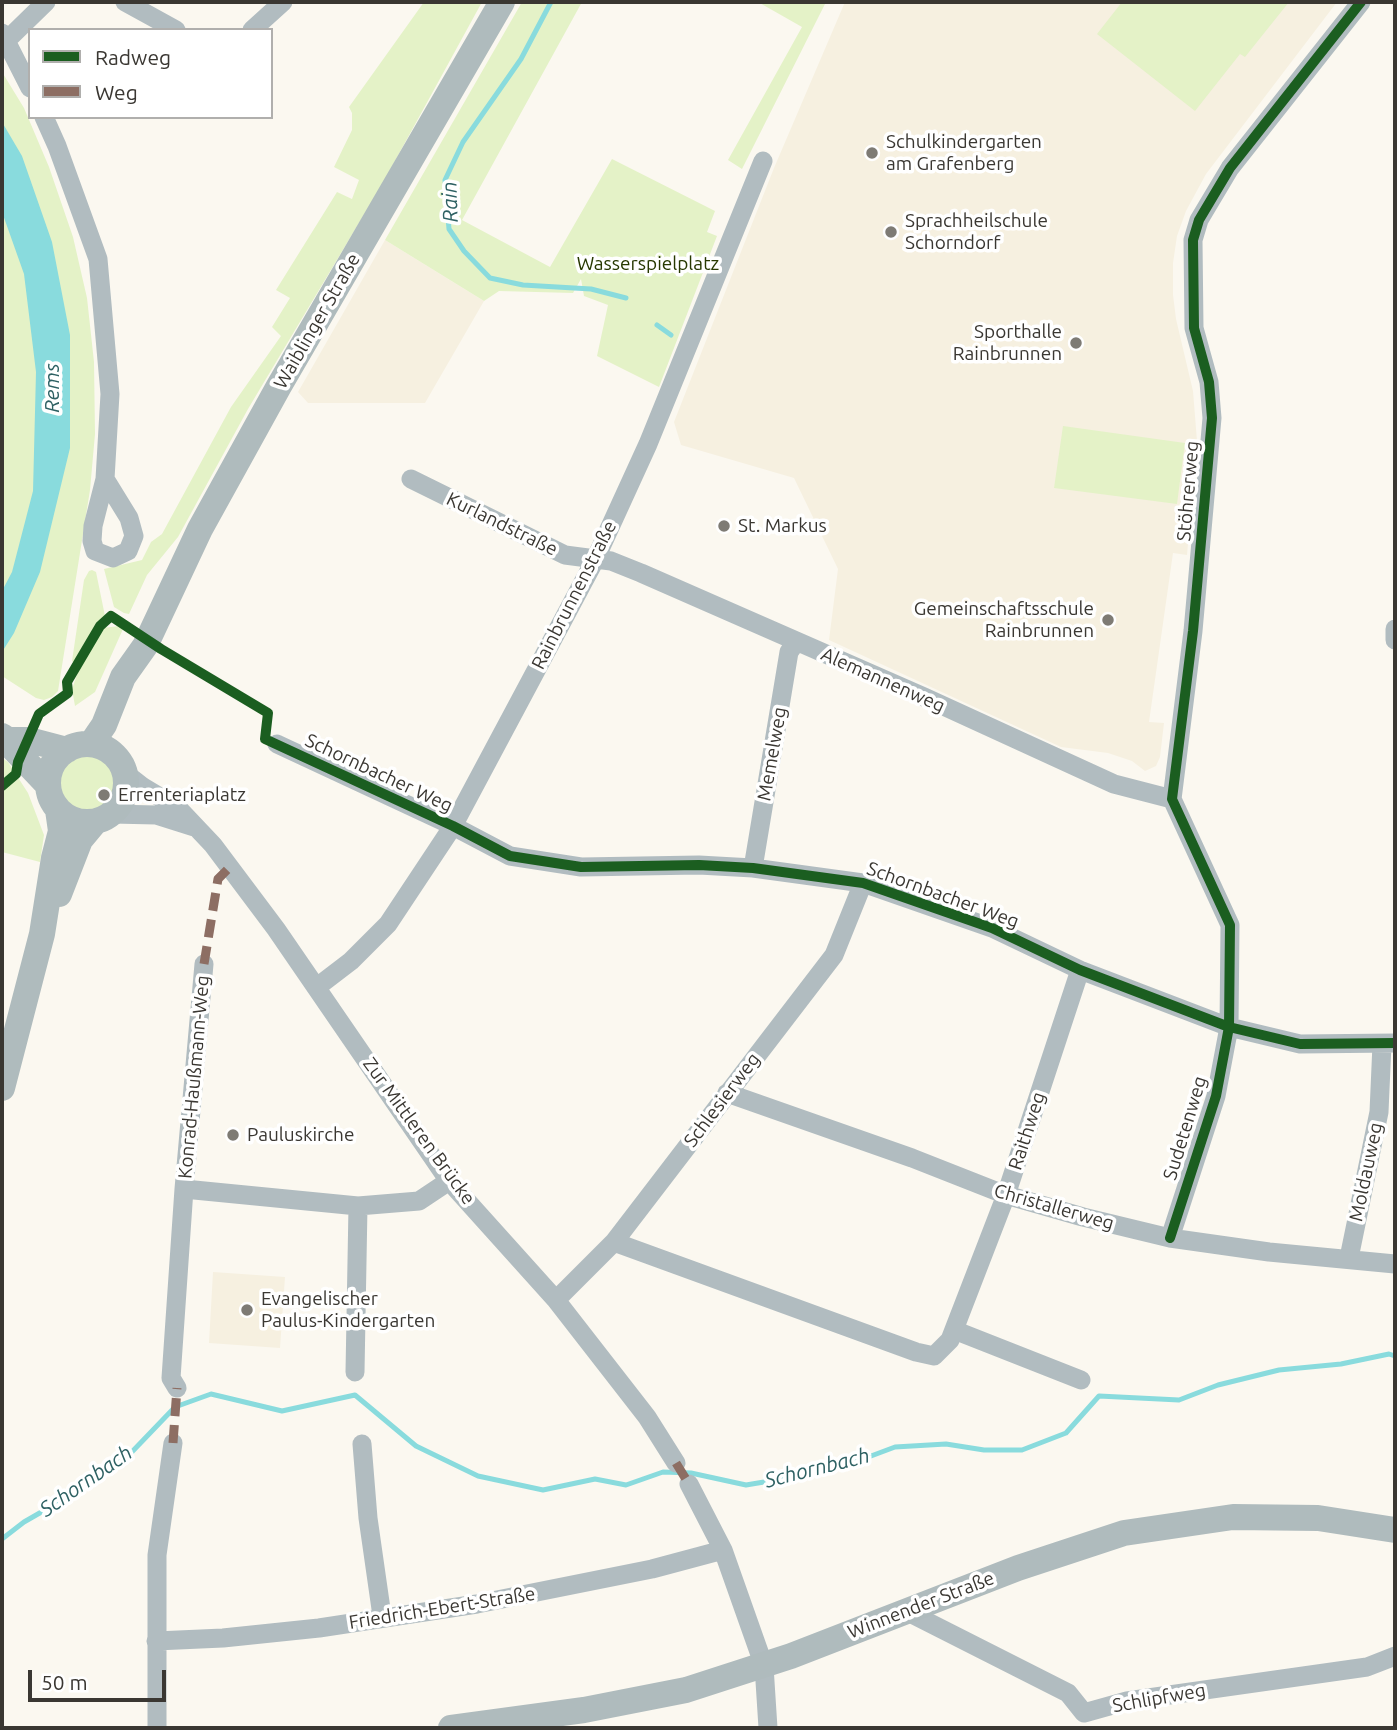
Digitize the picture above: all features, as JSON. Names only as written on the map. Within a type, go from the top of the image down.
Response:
[{"type":"main road","name":"Waiblinger Straße","points":[[79,747],[104,725],[123,677],[145,646],[200,529],[279,386],[502,2]]},
{"type":"main road","name":"Waiblinger Straße","points":[[122,766],[121,736],[138,681],[145,646]]},
{"type":"main road","points":[[5,738],[107,749],[122,766],[127,781],[124,797],[80,840],[42,934]]},
{"type":"main road","points":[[2,1088],[42,934],[61,831],[58,810],[48,785],[5,738]]},
{"type":"main road","points":[[48,785],[54,763],[79,747]]},
{"type":"main road","points":[[58,810],[75,821],[103,818]]},
{"type":"main road","name":"Winnender Straße","points":[[451,1728],[584,1710],[686,1690],[764,1666],[1018,1568],[1124,1533],[1233,1517],[1318,1518],[1395,1530]]},
{"type":"street","points":[[28,84],[4,36],[46,2]]},
{"type":"street","points":[[125,2],[172,28]]},
{"type":"street","points":[[254,28],[283,2]]},
{"type":"street","name":"Stöhrerweg","points":[[1172,799],[1193,631],[1212,418],[1209,382],[1194,328],[1193,240],[1199,220],[1230,168],[1361,2]]},
{"type":"street","points":[[45,119],[98,260],[110,394],[105,479]]},
{"type":"street","name":"Rainbrunnenstraße","points":[[317,988],[351,961],[388,924],[453,826],[595,560],[648,444],[763,161]]},
{"type":"street","name":"Kurlandstraße","points":[[411,479],[565,555],[595,560]]},
{"type":"street","name":"Alemannenweg","points":[[595,560],[611,561],[641,573],[1114,784],[1172,799]]},
{"type":"street","points":[[1395,629],[1395,640]]},
{"type":"street","name":"Memelweg","points":[[753,867],[789,652],[796,642]]},
{"type":"street","name":"Schornbacher Weg","points":[[277,744],[453,826],[510,856],[581,867],[753,867],[863,883],[992,928],[1080,970],[1229,1027],[1300,1044],[1388,1044]]},
{"type":"street","name":"Zur Mittleren Brücke","points":[[122,766],[143,787],[178,808],[213,845],[317,988],[449,1181],[556,1300],[647,1417],[676,1463]]},
{"type":"street","points":[[1172,799],[1230,925],[1229,1027]]},
{"type":"street","points":[[103,818],[129,813],[156,815],[195,827]]},
{"type":"street","name":"Schlesierweg","points":[[556,1300],[614,1242],[834,955],[863,883]]},
{"type":"street","name":"Konrad-Haußmann-Weg","points":[[177,1388],[171,1378],[204,964]]},
{"type":"street","name":"Raithweg","points":[[614,1242],[916,1352],[934,1356],[950,1340],[1006,1195],[1080,970]]},
{"type":"street","name":"Sudetenweg","points":[[1170,1238],[1216,1096],[1229,1027]]},
{"type":"street","name":"Moldauweg","points":[[1349,1258],[1379,1112],[1388,1044]]},
{"type":"street","name":"Christallerweg","points":[[727,1093],[912,1158],[1006,1195],[1170,1238],[1269,1252],[1395,1264]]},
{"type":"street","name":"Konrad-Haußmann-Weg","points":[[184,1189],[358,1206],[419,1201],[449,1181]]},
{"type":"street","points":[[355,1372],[358,1206]]},
{"type":"street","points":[[954,1330],[1081,1380]]},
{"type":"street","points":[[157,1728],[157,1555],[173,1443]]},
{"type":"street","points":[[362,1444],[368,1518],[382,1616]]},
{"type":"street","points":[[689,1484],[723,1550],[764,1666],[768,1728]]},
{"type":"street","name":"Friedrich-Ebert-Straße","points":[[156,1641],[223,1638],[319,1628],[382,1616],[477,1604],[652,1569],[723,1550]]},
{"type":"street","name":"Schlipfweg","points":[[906,1611],[1068,1693],[1084,1721],[1127,1701],[1367,1667],[1395,1656]]},
{"type":"shaded area","points":[[845,2],[1337,2],[1206,174],[1186,211],[1177,236],[1173,263],[1173,295],[1193,391],[1197,441],[1187,555],[1173,553],[1149,722],[1164,723],[1160,757],[1156,766],[1145,771],[1132,761],[1108,753],[1061,747],[829,640],[838,569],[794,478],[681,445],[674,422],[774,168]]},
{"type":"shaded area","points":[[385,240],[484,301],[425,403],[308,403],[298,392]]},
{"type":"shaded area","name":"Evangelischer Paulus-Kindergarten","points":[[213,1272],[285,1277],[280,1348],[209,1343]]},
{"type":"green space","points":[[424,2],[482,2],[384,181],[248,409],[178,537],[147,575],[129,614],[124,613],[114,607],[104,569],[142,560],[151,542],[162,534],[231,407],[281,336],[272,327],[290,298],[276,290],[337,192],[352,199],[359,180],[334,167],[352,130],[352,113],[349,107]]},
{"type":"green space","name":"Wasserspielplatz","points":[[522,2],[582,2],[462,220],[550,267],[612,159],[715,211],[707,232],[717,236],[659,387],[597,356],[608,305],[584,296],[581,279],[573,293],[499,291],[484,301],[385,240]]},
{"type":"green space","points":[[758,2],[826,2],[742,169],[728,160],[802,27]]},
{"type":"green space","points":[[1122,2],[1289,2],[1245,57],[1240,54],[1195,111],[1097,34]]},
{"type":"green space","points":[[2,72],[24,108],[49,167],[73,237],[87,298],[94,362],[95,434],[90,490],[58,691],[44,700],[36,698],[2,676]]},
{"type":"green space","points":[[1063,426],[1185,443],[1177,504],[1054,488]]},
{"type":"green space","points":[[92,570],[96,572],[105,616],[74,663],[72,661],[84,580]]},
{"type":"green space","points":[[119,626],[123,629],[95,692],[75,706],[72,689],[79,669],[103,628]]},
{"type":"green space","points":[[87,754],[104,759],[112,767],[117,784],[112,801],[104,809],[87,814],[70,809],[62,801],[57,784],[62,767],[70,759]]},
{"type":"green space","points":[[2,758],[8,762],[28,793],[44,835],[40,862],[2,852]]},
{"type":"water","name":"Rems","points":[[2,122],[22,156],[52,242],[70,335],[70,448],[40,572],[14,633],[2,652],[2,591],[12,572],[33,491],[36,372],[24,274],[2,212]]},
{"type":"waterway","name":"Rain","points":[[551,2],[521,59],[463,142],[445,180],[449,229],[464,251],[490,278],[523,285],[591,289],[626,298]]},
{"type":"waterway","points":[[657,325],[671,335]]},
{"type":"waterway","name":"Schornbach","points":[[2,1539],[128,1456],[175,1407],[211,1394],[282,1411],[355,1395],[416,1446],[478,1476],[543,1490],[595,1479],[626,1485],[663,1472],[691,1473],[746,1485],[800,1476],[855,1462],[895,1447],[946,1444],[984,1450],[1022,1450],[1066,1433],[1099,1396],[1179,1400],[1218,1385],[1279,1370],[1341,1364],[1389,1354],[1395,1356]]},
{"type":"marked path","points":[[204,964],[218,879],[230,867]]},
{"type":"marked path","points":[[173,1443],[177,1388]]},
{"type":"marked path","points":[[676,1463],[689,1484]]},
{"type":"cycle path","points":[[1170,1238],[1216,1096],[1229,1027],[1230,925],[1172,799],[1193,631],[1212,418],[1209,382],[1194,328],[1193,240],[1199,220],[1230,168],[1361,2]]},
{"type":"cycle path","points":[[2,786],[16,774],[18,762],[39,714],[68,693],[67,682],[100,626],[111,616],[268,713],[265,739],[453,826],[510,856],[581,867],[699,865],[753,868],[863,883],[992,928],[1080,970],[1229,1027],[1300,1044],[1395,1043]]},
{"type":"place","name":"Schulkindergarten am Grafenberg","points":[[872,153]]},
{"type":"place","name":"Sprachheilschule Schorndorf","points":[[891,232]]},
{"type":"place","name":"Sporthalle Rainbrunnen","points":[[1076,343]]},
{"type":"place","name":"St. Markus","points":[[724,526]]},
{"type":"place","name":"Gemeinschaftsschule Rainbrunnen","points":[[1108,620]]},
{"type":"place","name":"Errenteriaplatz","points":[[104,795]]},
{"type":"place","name":"Pauluskirche","points":[[233,1135]]},
{"type":"place","name":"Evangelischer Paulus-Kindergarten","points":[[247,1310]]}]
